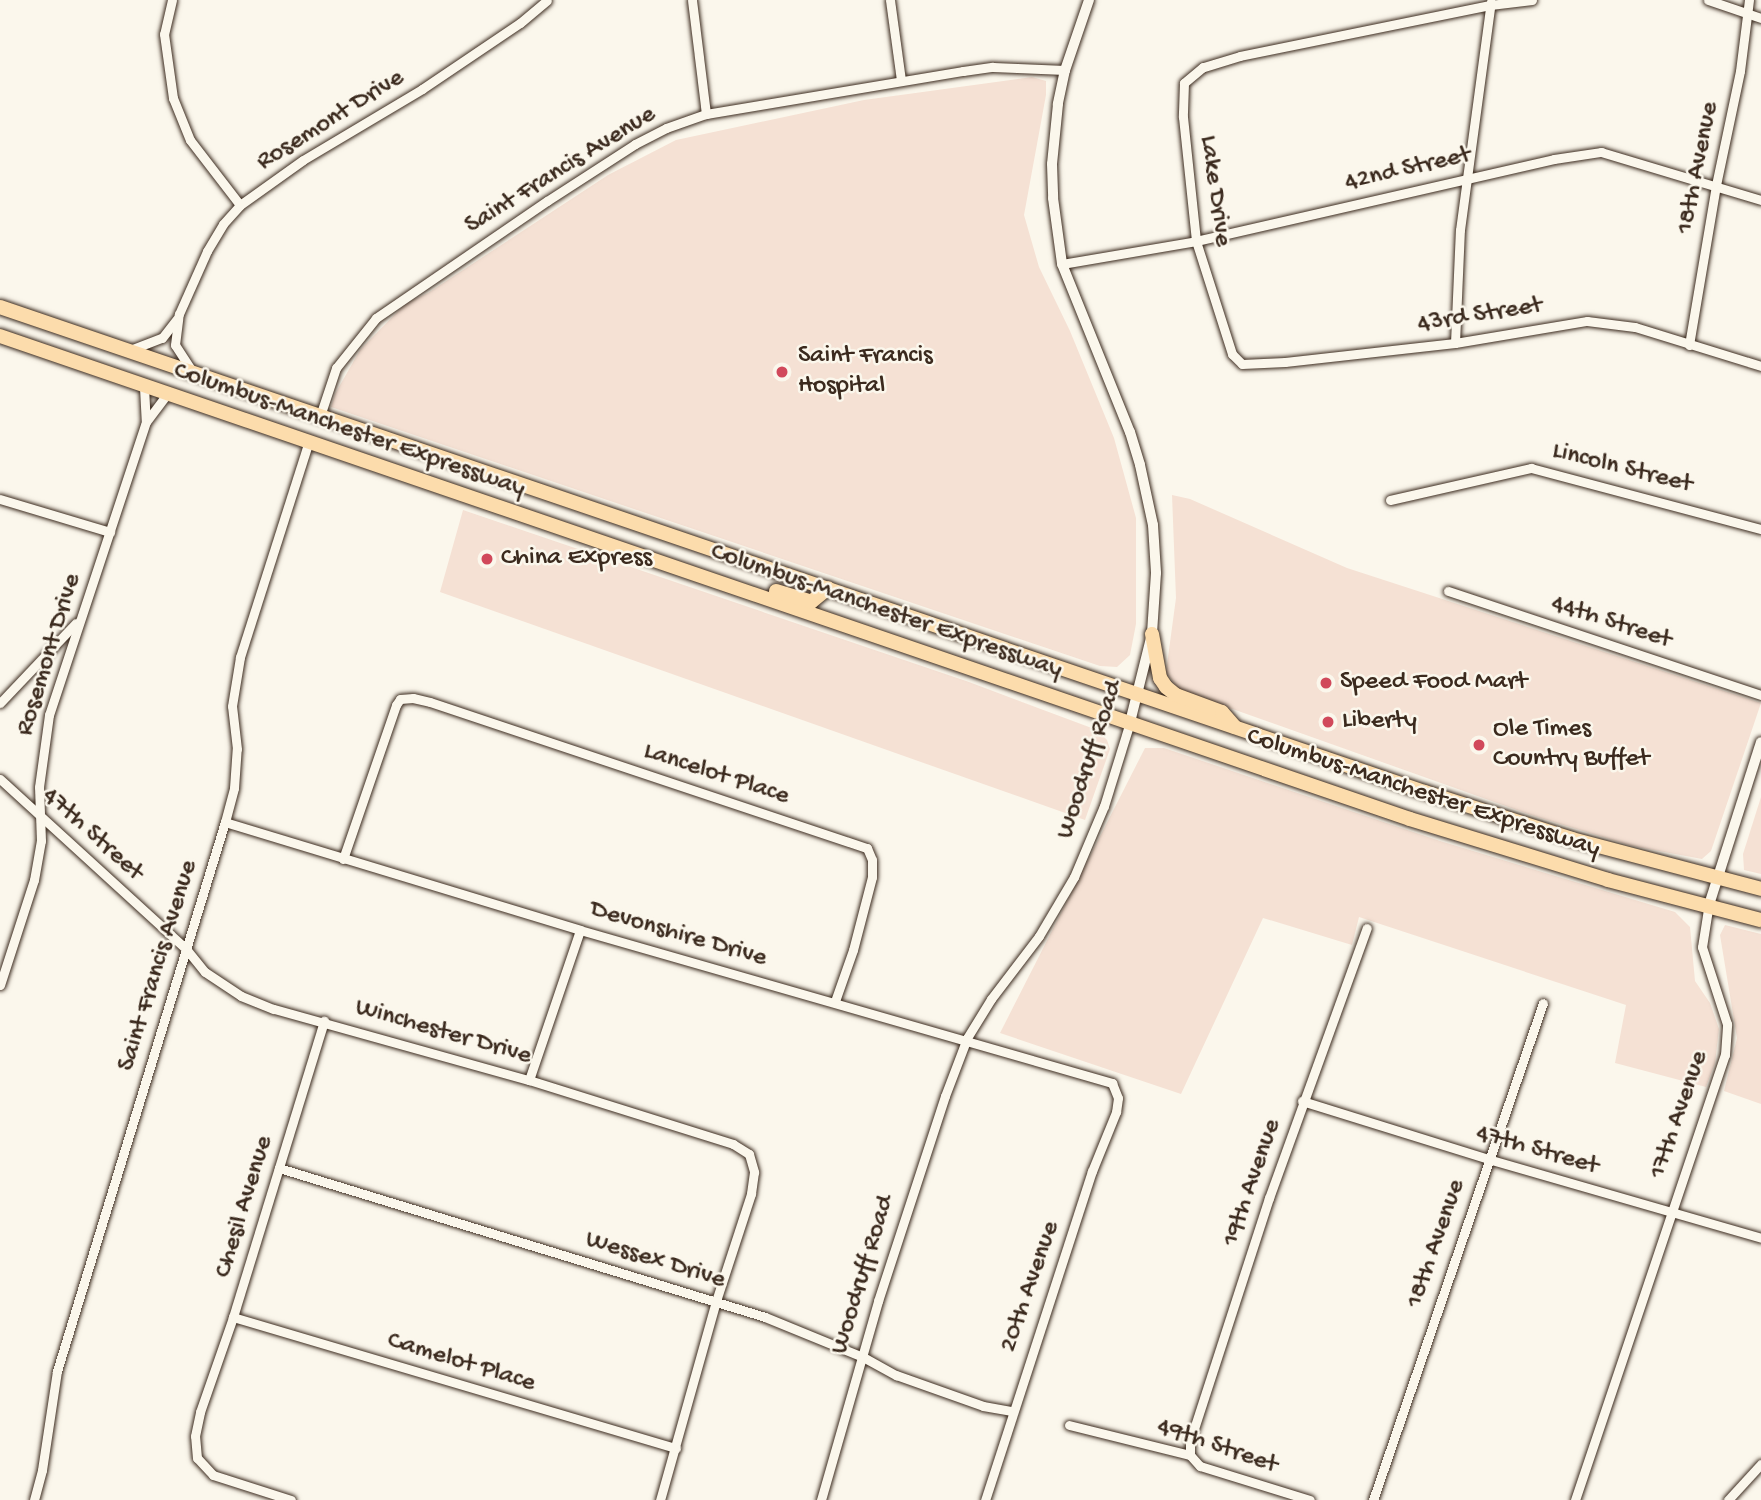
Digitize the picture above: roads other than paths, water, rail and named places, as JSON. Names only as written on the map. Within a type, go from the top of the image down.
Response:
[{"type":"main road","name":"Columbus-Manchester Expressway","points":[[0,307],[1236,728],[1572,839],[1761,889]]},
{"type":"main road","name":"Columbus-Manchester Expressway","points":[[0,336],[1410,819],[1708,908],[1761,920]]},
{"type":"main road","points":[[714,580],[734,579],[811,601],[828,588]]},
{"type":"main road","points":[[1152,634],[1160,678],[1166,687],[1176,695],[1222,712],[1236,728]]},
{"type":"street","points":[[172,0],[164,34],[173,98],[190,140],[240,205]]},
{"type":"street","name":"Rosemont Drive","points":[[130,350],[162,338],[179,314],[207,251],[223,224],[240,205],[303,160],[433,82],[520,23],[547,0]]},
{"type":"street","points":[[692,0],[706,114]]},
{"type":"street","points":[[890,0],[901,80]]},
{"type":"street","name":"Woodruff Road","points":[[821,1500],[945,1096],[967,1038],[991,999],[1039,936],[1074,877],[1104,806],[1130,722],[1152,634],[1155,541],[1140,465],[1062,264],[1052,164],[1058,104],[1065,69],[1089,0]]},
{"type":"street","points":[[1455,343],[1460,230],[1490,2],[1532,0]]},
{"type":"street","points":[[1708,0],[1761,18]]},
{"type":"street","name":"18th Avenue","points":[[1689,345],[1716,185],[1740,71],[1749,0]]},
{"type":"street","name":"Lake Drive","points":[[1221,327],[1196,241],[1183,117],[1184,83],[1203,66],[1490,2]]},
{"type":"street","name":"Saint Francis Avenue","points":[[320,416],[336,368],[376,318],[403,297],[635,144],[706,114],[993,67],[1065,69]]},
{"type":"street","name":"42nd Street","points":[[1062,264],[1196,241],[1467,178],[1601,152],[1761,200]]},
{"type":"street","name":"Rosemont Drive","points":[[179,314],[176,345],[183,361],[193,372]]},
{"type":"street","name":"43rd Street","points":[[1221,327],[1231,354],[1242,364],[1455,343],[1587,321],[1635,327],[1761,366]]},
{"type":"street","name":"Rosemont Drive","points":[[144,387],[146,422]]},
{"type":"street","name":"Rosemont Drive","points":[[0,985],[34,880],[42,816],[39,788],[42,752],[50,715],[146,422],[166,394]]},
{"type":"street","name":"Saint Francis Avenue","points":[[34,1500],[57,1371],[234,788],[237,750],[232,705],[240,657],[309,444]]},
{"type":"street","name":"Lincoln Street","points":[[1390,500],[1531,468],[1761,529]]},
{"type":"street","points":[[0,499],[110,532]]},
{"type":"street","name":"44th Street","points":[[1448,592],[1761,695]]},
{"type":"street","points":[[0,703],[79,620]]},
{"type":"street","name":"Lancelot Place","points":[[343,859],[400,699],[413,698],[430,702],[867,848],[872,860],[872,877],[853,950],[835,1001]]},
{"type":"street","name":"17th Avenue","points":[[1575,1500],[1670,1212],[1718,1081],[1728,1040],[1724,1008],[1702,947],[1708,908],[1761,742]]},
{"type":"street","name":"47th Street","points":[[0,779],[187,950]]},
{"type":"street","name":"Devonshire Drive","points":[[225,822],[580,930],[967,1038],[1096,1077],[1112,1083],[1117,1089]]},
{"type":"street","name":"19th Avenue","points":[[1190,1455],[1190,1441],[1209,1380],[1302,1101],[1367,928]]},
{"type":"street","points":[[529,1080],[580,930]]},
{"type":"street","name":"Winchester Drive","points":[[187,950],[205,972],[241,996],[274,1009],[529,1080],[733,1144],[749,1154],[754,1172],[751,1194],[716,1301]]},
{"type":"street","name":"18th Avenue","points":[[1373,1500],[1488,1159],[1544,1003]]},
{"type":"street","name":"Chesil Avenue","points":[[291,1500],[213,1475],[197,1458],[195,1436],[324,1021]]},
{"type":"street","name":"20th Avenue","points":[[985,1500],[1011,1412],[1092,1171],[1116,1111],[1117,1089]]},
{"type":"street","name":"47th Street","points":[[1302,1101],[1488,1159],[1761,1238]]},
{"type":"street","name":"Wessex Drive","points":[[279,1168],[716,1301],[863,1357],[930,1388],[983,1406],[1011,1412]]},
{"type":"street","points":[[660,1500],[716,1301]]},
{"type":"street","name":"Camelot Place","points":[[233,1317],[676,1448]]},
{"type":"street","name":"49th Street","points":[[1069,1425],[1190,1455],[1200,1466],[1310,1500]]},
{"type":"street","points":[[1728,1500],[1761,1464]]},
{"type":"place","name":"Saint Francis Hospital","points":[[782,372]]},
{"type":"place","name":"China Express","points":[[487,559]]},
{"type":"place","name":"Speed Food Mart","points":[[1326,683]]},
{"type":"place","name":"Liberty","points":[[1328,722]]},
{"type":"place","name":"Ole Times Country Buffet","points":[[1479,745]]}]
